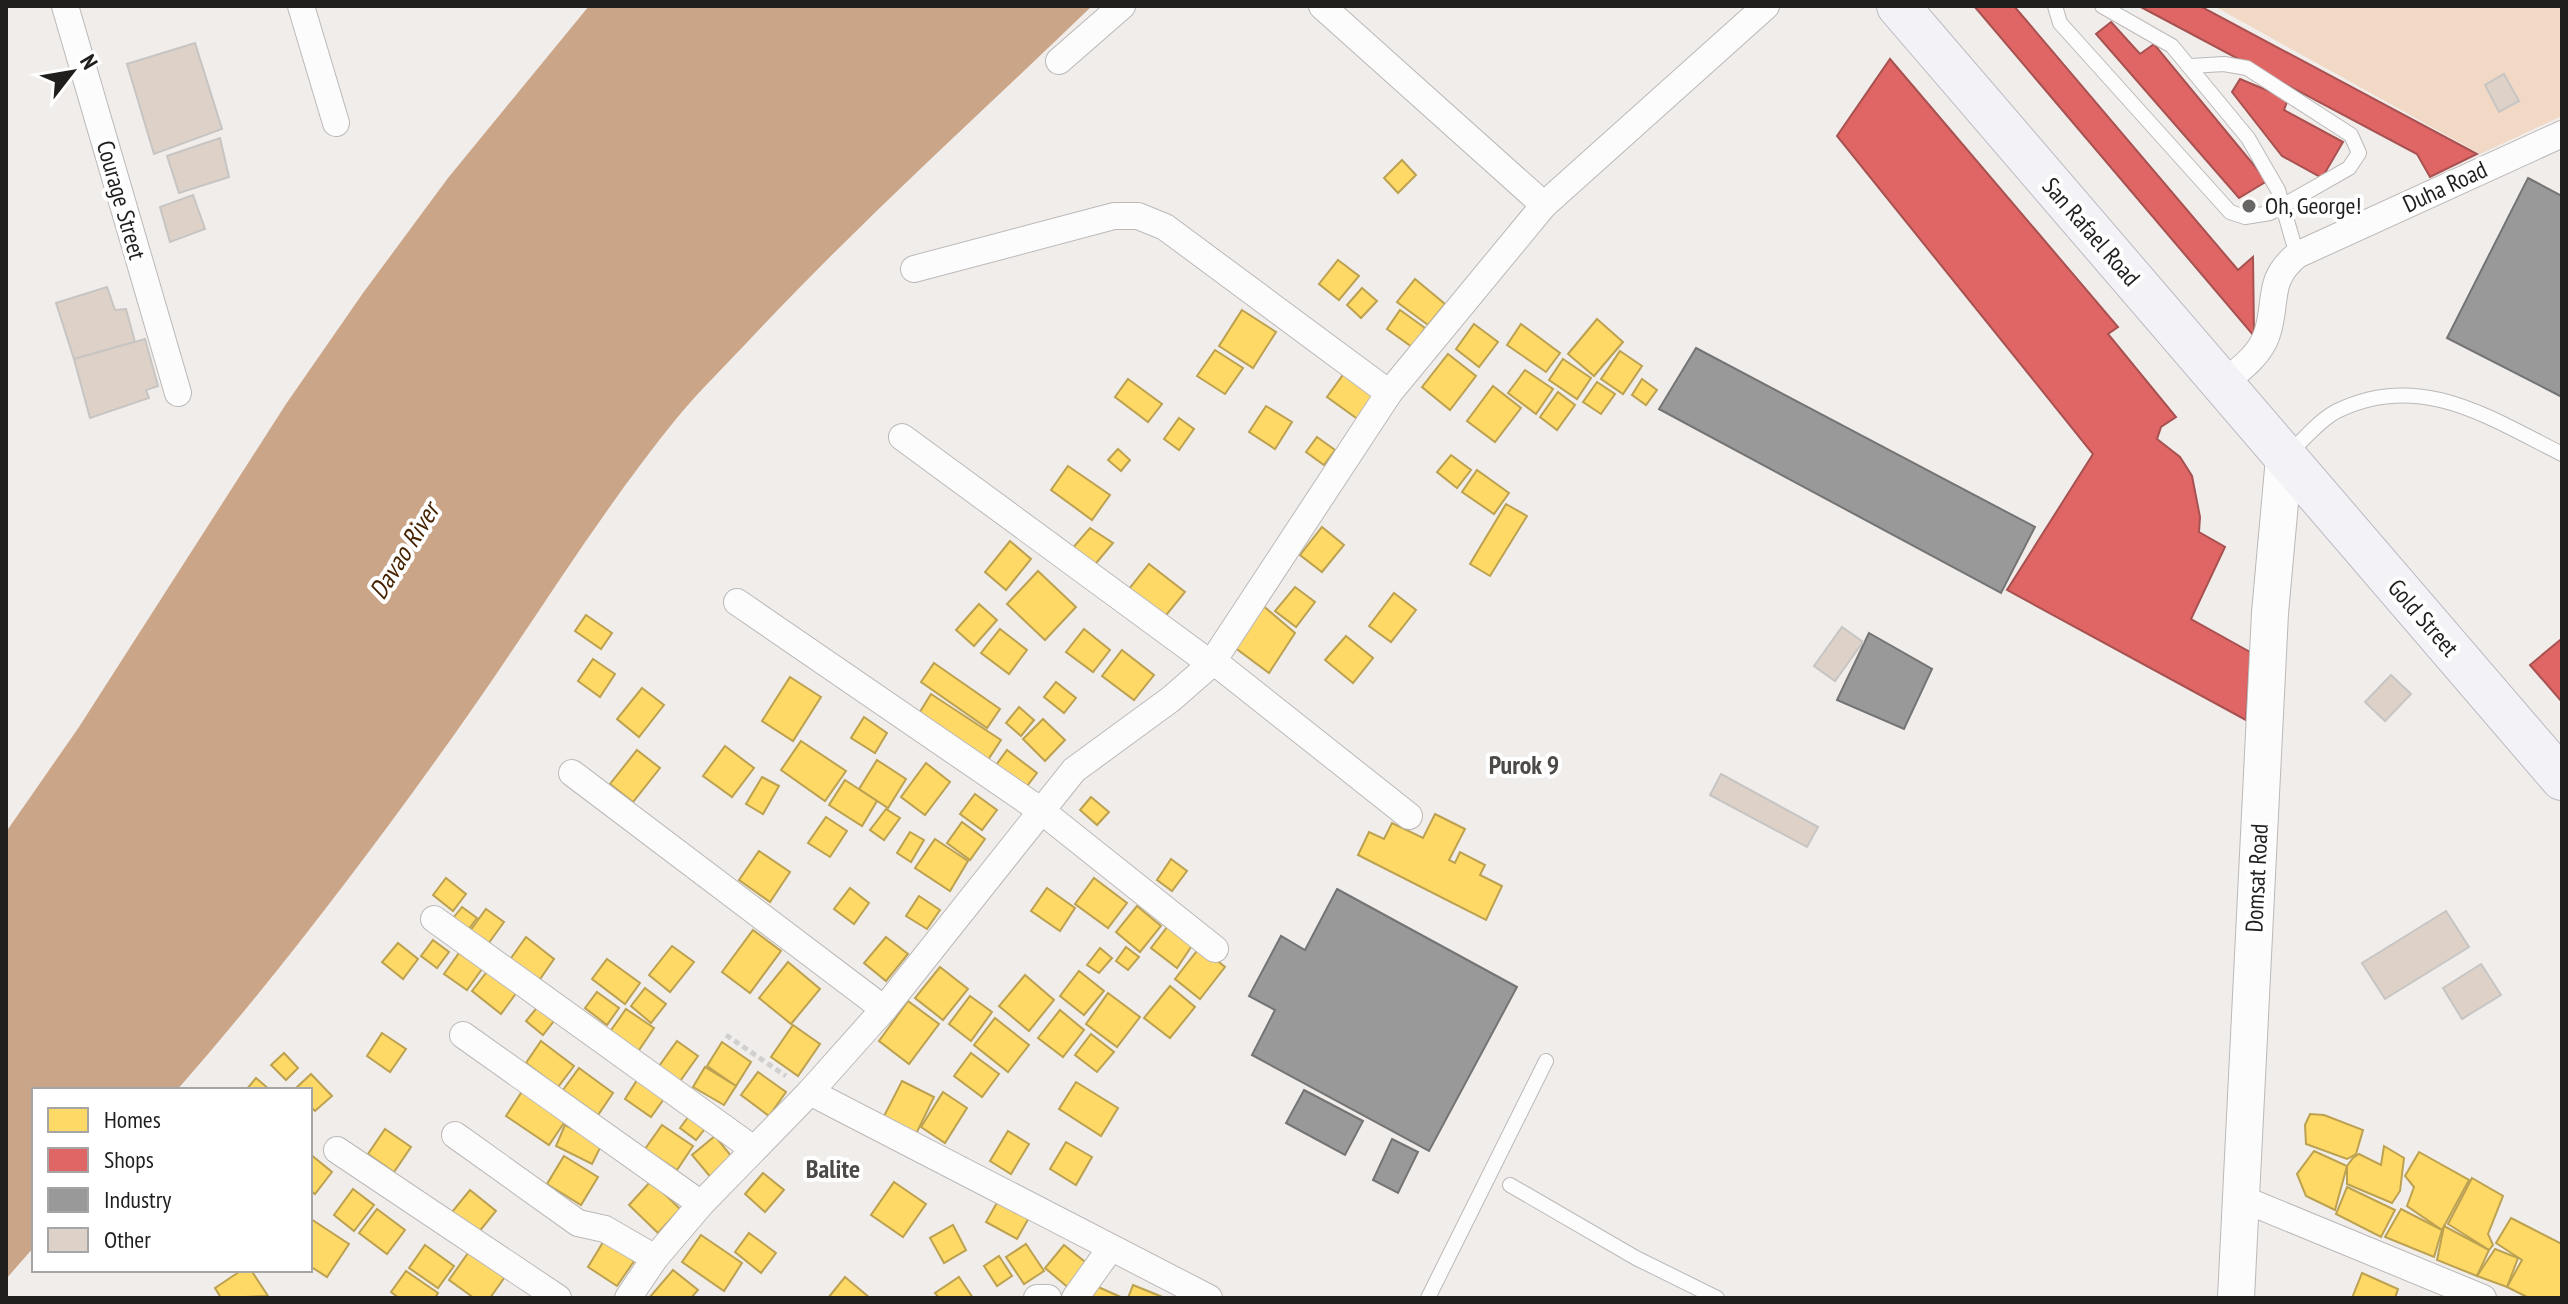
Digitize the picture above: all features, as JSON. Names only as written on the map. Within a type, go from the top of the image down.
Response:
[{"type":"main road","name":"San Rafael Road","points":[[1898,6],[2284,458]]},
{"type":"main road","name":"Gold Street","points":[[2284,458],[2558,765]]},
{"type":"street","name":"Courage Street","points":[[65,6],[178,393]]},
{"type":"street","points":[[301,6],[336,123]]},
{"type":"street","points":[[1059,61],[1122,6]]},
{"type":"street","points":[[1322,6],[1544,205]]},
{"type":"street","points":[[628,1298],[655,1258],[701,1204],[752,1148],[810,1092],[884,1009],[1074,770],[1171,699],[1211,664],[1389,393],[1544,205],[1766,6]]},
{"type":"street","name":"Duha Road","points":[[2221,385],[2260,349],[2267,334],[2275,281],[2285,265],[2297,255],[2562,134]]},
{"type":"street","points":[[914,269],[1114,216],[1138,216],[1165,227],[1389,393]]},
{"type":"street","points":[[902,437],[1211,664],[1221,667],[1409,816]]},
{"type":"street","name":"Domsat Road","points":[[2236,1298],[2270,613],[2284,458]]},
{"type":"street","points":[[737,602],[1043,812],[1215,949]]},
{"type":"street","points":[[572,773],[884,1009]]},
{"type":"street","points":[[434,919],[752,1148]]},
{"type":"street","points":[[463,1035],[701,1204]]},
{"type":"street","points":[[810,1092],[1209,1298]]},
{"type":"street","points":[[455,1135],[578,1223],[605,1229],[655,1258]]},
{"type":"street","points":[[337,1150],[558,1298]]},
{"type":"street","points":[[2243,1199],[2483,1298]]},
{"type":"street","points":[[1075,1298],[1110,1249]]},
{"type":"street","points":[[1037,1298],[1048,1298]]},
{"type":"lane","points":[[2055,6],[2060,23],[2230,212],[2258,217],[2285,207],[2349,168],[2359,153],[2351,135],[2247,68],[2224,64],[2191,66]]},
{"type":"lane","points":[[2102,6],[2172,46],[2248,138],[2285,207],[2297,255]]},
{"type":"lane","points":[[2284,458],[2336,412],[2375,399],[2416,395],[2460,403],[2562,454]]},
{"type":"lane","points":[[1428,1298],[1546,1061]]},
{"type":"lane","points":[[1510,1185],[1636,1258],[1717,1298]]},
{"type":"path","points":[[726,1035],[810,1092]]},
{"type":"shaded area","points":[[2214,6],[2562,6],[2562,116],[2480,154]]},
{"type":"water","name":"Davao River","points":[[589,6],[1092,6],[836,250],[676,419],[618,496],[388,826],[285,960],[179,1088],[32,1088],[32,1249],[6,1279],[6,832],[79,727],[286,404],[448,178]]},
{"type":"building: Homes","points":[[1402,160],[1416,175],[1398,193],[1384,178]]},
{"type":"building: Homes","points":[[1338,260],[1359,276],[1339,300],[1319,284]]},
{"type":"building: Homes","points":[[1415,279],[1445,304],[1428,325],[1397,302]]},
{"type":"building: Homes","points":[[1362,288],[1377,301],[1361,318],[1347,305]]},
{"type":"building: Homes","points":[[1242,310],[1276,332],[1253,368],[1219,346]]},
{"type":"building: Homes","points":[[1400,310],[1425,328],[1412,347],[1387,329]]},
{"type":"building: Homes","points":[[1597,319],[1623,342],[1594,376],[1568,354]]},
{"type":"building: Homes","points":[[1474,324],[1498,342],[1479,367],[1456,349]]},
{"type":"building: Homes","points":[[1521,324],[1560,353],[1546,372],[1507,345]]},
{"type":"building: Homes","points":[[1215,350],[1243,368],[1225,394],[1197,376]]},
{"type":"building: Homes","points":[[1620,351],[1642,366],[1623,394],[1601,379]]},
{"type":"building: Homes","points":[[1448,354],[1476,376],[1450,410],[1422,387]]},
{"type":"building: Homes","points":[[1563,359],[1591,378],[1577,399],[1549,380]]},
{"type":"building: Homes","points":[[1525,370],[1553,389],[1536,414],[1508,393]]},
{"type":"building: Homes","points":[[1345,372],[1377,395],[1359,420],[1327,397]]},
{"type":"building: Homes","points":[[1128,379],[1162,404],[1148,422],[1115,397]]},
{"type":"building: Homes","points":[[1642,379],[1657,390],[1646,405],[1632,395]]},
{"type":"building: Homes","points":[[1597,382],[1615,394],[1601,414],[1583,402]]},
{"type":"building: Homes","points":[[1493,386],[1521,408],[1495,442],[1467,421]]},
{"type":"building: Homes","points":[[1558,392],[1575,405],[1557,430],[1540,417]]},
{"type":"building: Homes","points":[[1266,406],[1292,422],[1275,449],[1249,432]]},
{"type":"building: Homes","points":[[1179,418],[1194,429],[1179,450],[1164,439]]},
{"type":"building: Homes","points":[[1317,437],[1335,450],[1324,465],[1306,452]]},
{"type":"building: Homes","points":[[1118,449],[1130,460],[1121,471],[1108,460]]},
{"type":"building: Homes","points":[[1451,455],[1471,470],[1457,488],[1437,472]]},
{"type":"building: Homes","points":[[1068,466],[1110,495],[1092,520],[1051,490]]},
{"type":"building: Homes","points":[[1477,470],[1509,493],[1494,514],[1462,492]]},
{"type":"building: Homes","points":[[1506,504],[1527,516],[1490,576],[1470,564]]},
{"type":"building: Homes","points":[[1322,527],[1344,545],[1322,572],[1300,555]]},
{"type":"building: Homes","points":[[1090,528],[1113,543],[1092,568],[1070,551]]},
{"type":"building: Homes","points":[[1010,541],[1031,559],[1006,590],[985,572]]},
{"type":"building: Homes","points":[[1149,564],[1185,592],[1163,619],[1125,594]]},
{"type":"building: Homes","points":[[1038,571],[1076,607],[1045,640],[1007,604]]},
{"type":"building: Homes","points":[[1295,587],[1315,602],[1296,627],[1275,611]]},
{"type":"building: Homes","points":[[1394,593],[1416,610],[1391,642],[1369,626]]},
{"type":"building: Homes","points":[[979,604],[997,620],[974,646],[956,630]]},
{"type":"building: Homes","points":[[1261,604],[1295,633],[1269,673],[1230,644]]},
{"type":"building: Homes","points":[[586,615],[612,633],[601,649],[575,631]]},
{"type":"building: Homes","points":[[1000,629],[1027,650],[1009,674],[981,653]]},
{"type":"building: Homes","points":[[1084,629],[1110,650],[1093,672],[1066,652]]},
{"type":"building: Homes","points":[[1346,636],[1373,658],[1353,683],[1325,660]]},
{"type":"building: Homes","points":[[1122,650],[1154,675],[1134,700],[1102,676]]},
{"type":"building: Homes","points":[[593,659],[615,674],[600,697],[578,681]]},
{"type":"building: Homes","points":[[934,663],[1000,709],[987,728],[921,682]]},
{"type":"building: Homes","points":[[790,677],[821,697],[793,741],[762,721]]},
{"type":"building: Homes","points":[[1056,682],[1076,698],[1064,713],[1044,697]]},
{"type":"building: Homes","points":[[642,688],[664,705],[639,737],[617,719]]},
{"type":"building: Homes","points":[[931,694],[1001,740],[984,766],[915,720]]},
{"type":"building: Homes","points":[[1019,707],[1034,720],[1021,736],[1006,723]]},
{"type":"building: Homes","points":[[864,717],[887,733],[875,753],[851,738]]},
{"type":"building: Homes","points":[[1043,719],[1065,740],[1045,761],[1023,739]]},
{"type":"building: Homes","points":[[801,741],[846,771],[825,801],[781,770]]},
{"type":"building: Homes","points":[[725,746],[754,768],[732,797],[703,776]]},
{"type":"building: Homes","points":[[637,750],[660,768],[633,802],[610,784]]},
{"type":"building: Homes","points":[[1007,750],[1037,773],[1021,794],[991,772]]},
{"type":"building: Homes","points":[[877,760],[906,779],[888,808],[859,789]]},
{"type":"building: Homes","points":[[926,763],[950,782],[925,815],[901,797]]},
{"type":"building: Homes","points":[[762,777],[779,786],[763,814],[746,804]]},
{"type":"building: Homes","points":[[845,780],[877,801],[862,826],[829,805]]},
{"type":"building: Homes","points":[[975,794],[997,810],[982,830],[960,814]]},
{"type":"building: Homes","points":[[1091,797],[1109,812],[1097,825],[1080,810]]},
{"type":"building: Homes","points":[[886,809],[900,818],[884,840],[870,830]]},
{"type":"building: Homes","points":[[1435,814],[1465,829],[1449,860],[1455,863],[1460,852],[1485,865],[1480,875],[1502,886],[1486,920],[1358,855],[1369,832],[1384,839],[1392,823],[1423,838]]},
{"type":"building: Homes","points":[[826,817],[847,831],[830,857],[808,843]]},
{"type":"building: Homes","points":[[962,822],[985,839],[970,860],[947,843]]},
{"type":"building: Homes","points":[[910,832],[924,840],[911,862],[897,853]]},
{"type":"building: Homes","points":[[935,839],[968,861],[950,891],[915,868]]},
{"type":"building: Homes","points":[[759,851],[790,872],[770,902],[739,880]]},
{"type":"building: Homes","points":[[1171,859],[1187,871],[1172,891],[1157,880]]},
{"type":"building: Homes","points":[[446,878],[466,894],[453,911],[433,895]]},
{"type":"building: Homes","points":[[1094,878],[1127,903],[1108,928],[1075,904]]},
{"type":"building: Homes","points":[[850,888],[869,903],[854,924],[834,909]]},
{"type":"building: Homes","points":[[1047,888],[1075,908],[1060,931],[1031,911]]},
{"type":"building: Homes","points":[[919,896],[940,910],[927,929],[906,916]]},
{"type":"building: Homes","points":[[1137,906],[1161,926],[1140,952],[1116,932]]},
{"type":"building: Homes","points":[[462,907],[477,918],[465,934],[450,922]]},
{"type":"building: Homes","points":[[486,909],[504,922],[488,944],[470,931]]},
{"type":"building: Homes","points":[[1168,926],[1193,944],[1177,968],[1151,948]]},
{"type":"building: Homes","points":[[753,930],[781,951],[750,993],[722,972]]},
{"type":"building: Homes","points":[[526,937],[554,959],[538,982],[509,961]]},
{"type":"building: Homes","points":[[886,937],[908,954],[886,981],[864,963]]},
{"type":"building: Homes","points":[[433,940],[449,952],[437,968],[421,956]]},
{"type":"building: Homes","points":[[398,943],[418,959],[403,979],[382,962]]},
{"type":"building: Homes","points":[[672,946],[694,962],[670,992],[649,975]]},
{"type":"building: Homes","points":[[1126,947],[1139,957],[1128,970],[1116,961]]},
{"type":"building: Homes","points":[[1200,947],[1225,967],[1200,999],[1175,979]]},
{"type":"building: Homes","points":[[1100,948],[1112,958],[1099,973],[1087,965]]},
{"type":"building: Homes","points":[[459,953],[482,969],[467,990],[444,974]]},
{"type":"building: Homes","points":[[607,959],[640,983],[625,1004],[592,979]]},
{"type":"building: Homes","points":[[788,962],[820,989],[791,1024],[759,998]]},
{"type":"building: Homes","points":[[940,967],[968,989],[943,1020],[915,998]]},
{"type":"building: Homes","points":[[489,969],[517,992],[501,1014],[472,991]]},
{"type":"building: Homes","points":[[1079,971],[1104,991],[1084,1015],[1060,996]]},
{"type":"building: Homes","points":[[1025,975],[1054,1000],[1029,1031],[999,1006]]},
{"type":"building: Homes","points":[[1170,986],[1195,1007],[1170,1038],[1144,1018]]},
{"type":"building: Homes","points":[[645,988],[666,1004],[651,1023],[631,1006]]},
{"type":"building: Homes","points":[[597,992],[619,1008],[607,1025],[585,1008]]},
{"type":"building: Homes","points":[[1108,993],[1140,1017],[1117,1047],[1086,1024]]},
{"type":"building: Homes","points":[[970,996],[992,1012],[971,1041],[949,1024]]},
{"type":"building: Homes","points":[[908,1001],[939,1024],[909,1064],[879,1041]]},
{"type":"building: Homes","points":[[540,1004],[557,1017],[543,1035],[526,1021]]},
{"type":"building: Homes","points":[[626,1009],[654,1028],[637,1053],[609,1033]]},
{"type":"building: Homes","points":[[1060,1010],[1084,1030],[1063,1057],[1038,1038]]},
{"type":"building: Homes","points":[[995,1018],[1029,1045],[1008,1072],[974,1045]]},
{"type":"building: Homes","points":[[793,1025],[820,1044],[798,1076],[771,1057]]},
{"type":"building: Homes","points":[[382,1033],[406,1049],[390,1072],[367,1056]]},
{"type":"building: Homes","points":[[1091,1034],[1114,1052],[1097,1072],[1075,1055]]},
{"type":"building: Homes","points":[[541,1041],[574,1066],[558,1087],[526,1063]]},
{"type":"building: Homes","points":[[677,1041],[698,1056],[678,1084],[657,1069]]},
{"type":"building: Homes","points":[[722,1042],[751,1062],[736,1086],[707,1066]]},
{"type":"building: Homes","points":[[284,1053],[298,1068],[286,1080],[271,1065]]},
{"type":"building: Homes","points":[[971,1053],[999,1074],[982,1097],[954,1076]]},
{"type":"building: Homes","points":[[705,1067],[736,1086],[724,1105],[693,1087]]},
{"type":"building: Homes","points":[[579,1068],[613,1093],[598,1115],[563,1090]]},
{"type":"building: Homes","points":[[758,1072],[786,1092],[769,1116],[741,1095]]},
{"type":"building: Homes","points":[[311,1074],[332,1096],[315,1111],[312,1108],[312,1088],[296,1088]]},
{"type":"building: Homes","points":[[639,1077],[666,1096],[651,1117],[625,1099]]},
{"type":"building: Homes","points":[[256,1078],[268,1088],[248,1088]]},
{"type":"building: Homes","points":[[902,1081],[934,1097],[916,1134],[883,1118]]},
{"type":"building: Homes","points":[[1076,1082],[1118,1108],[1101,1136],[1059,1109]]},
{"type":"building: Homes","points":[[523,1090],[566,1120],[549,1145],[506,1116]]},
{"type":"building: Homes","points":[[943,1092],[967,1108],[945,1143],[921,1127]]},
{"type":"building: Homes","points":[[692,1112],[708,1125],[696,1140],[680,1128]]},
{"type":"building: Homes","points":[[2310,1114],[2324,1115],[2363,1130],[2356,1154],[2347,1159],[2306,1144],[2305,1125]]},
{"type":"building: Homes","points":[[565,1125],[602,1144],[592,1164],[556,1146]]},
{"type":"building: Homes","points":[[662,1125],[693,1146],[677,1170],[645,1149]]},
{"type":"building: Homes","points":[[385,1129],[411,1147],[394,1172],[368,1154]]},
{"type":"building: Homes","points":[[1008,1131],[1029,1144],[1011,1174],[990,1161]]},
{"type":"building: Homes","points":[[715,1136],[736,1162],[713,1180],[692,1155]]},
{"type":"building: Homes","points":[[1066,1142],[1092,1157],[1076,1185],[1050,1169]]},
{"type":"building: Homes","points":[[2384,1146],[2404,1158],[2400,1191],[2392,1203],[2347,1184],[2347,1166],[2353,1158],[2359,1154],[2381,1165]]},
{"type":"building: Homes","points":[[2314,1151],[2347,1166],[2335,1210],[2306,1196],[2297,1174]]},
{"type":"building: Homes","points":[[2419,1152],[2469,1180],[2442,1230],[2407,1206],[2414,1187],[2405,1176]]},
{"type":"building: Homes","points":[[312,1156],[332,1172],[315,1194],[312,1192]]},
{"type":"building: Homes","points":[[564,1156],[598,1177],[581,1205],[547,1184]]},
{"type":"building: Homes","points":[[763,1173],[784,1190],[765,1212],[745,1194]]},
{"type":"building: Homes","points":[[2472,1178],[2503,1196],[2488,1234],[2493,1245],[2489,1250],[2448,1224]]},
{"type":"building: Homes","points":[[651,1181],[680,1209],[658,1233],[629,1205]]},
{"type":"building: Homes","points":[[894,1182],[926,1204],[903,1237],[871,1215]]},
{"type":"building: Homes","points":[[2347,1187],[2395,1210],[2381,1237],[2336,1214]]},
{"type":"building: Homes","points":[[353,1189],[374,1205],[354,1231],[334,1215]]},
{"type":"building: Homes","points":[[470,1190],[496,1211],[478,1233],[452,1212]]},
{"type":"building: Homes","points":[[999,1199],[1030,1216],[1017,1239],[986,1222]]},
{"type":"building: Homes","points":[[377,1209],[405,1230],[387,1254],[359,1233]]},
{"type":"building: Homes","points":[[2401,1209],[2442,1230],[2434,1257],[2385,1237]]},
{"type":"building: Homes","points":[[2511,1218],[2562,1244],[2562,1298],[2529,1298],[2507,1287],[2522,1260],[2496,1243]]},
{"type":"building: Homes","points":[[312,1220],[349,1244],[327,1277],[312,1267]]},
{"type":"building: Homes","points":[[953,1225],[966,1250],[944,1263],[930,1238]]},
{"type":"building: Homes","points":[[2444,1226],[2489,1250],[2477,1276],[2437,1260]]},
{"type":"building: Homes","points":[[749,1233],[776,1253],[761,1273],[735,1252]]},
{"type":"building: Homes","points":[[608,1234],[639,1254],[617,1286],[588,1267]]},
{"type":"building: Homes","points":[[701,1235],[742,1263],[724,1291],[682,1262]]},
{"type":"building: Homes","points":[[1026,1244],[1044,1271],[1024,1284],[1006,1257]]},
{"type":"building: Homes","points":[[425,1245],[454,1266],[438,1288],[409,1268]]},
{"type":"building: Homes","points":[[1064,1245],[1089,1265],[1070,1289],[1045,1268]]},
{"type":"building: Homes","points":[[473,1246],[509,1271],[490,1298],[474,1298],[449,1280]]},
{"type":"building: Homes","points":[[2495,1249],[2518,1258],[2507,1287],[2477,1276]]},
{"type":"building: Homes","points":[[999,1256],[1012,1276],[997,1286],[984,1266]]},
{"type":"building: Homes","points":[[673,1270],[698,1290],[691,1298],[649,1298]]},
{"type":"building: Homes","points":[[406,1271],[438,1293],[435,1298],[399,1298],[391,1292]]},
{"type":"building: Homes","points":[[239,1272],[252,1272],[268,1296],[221,1298],[215,1288]]},
{"type":"building: Homes","points":[[2362,1273],[2398,1289],[2395,1298],[2352,1298]]},
{"type":"building: Homes","points":[[845,1277],[870,1298],[828,1298]]},
{"type":"building: Homes","points":[[959,1277],[973,1298],[939,1298],[935,1293]]},
{"type":"building: Homes","points":[[1133,1285],[1165,1298],[1128,1298]]},
{"type":"building: Homes","points":[[1096,1286],[1123,1298],[1091,1298]]},
{"type":"building: Shops","points":[[1974,6],[2014,6],[2238,270],[2253,257],[2254,336]]},
{"type":"building: Shops","points":[[2139,6],[2200,6],[2477,154],[2430,177],[2417,154]]},
{"type":"building: Shops","points":[[2111,22],[2140,54],[2154,44],[2267,181],[2239,198],[2096,34]]},
{"type":"building: Shops","points":[[1890,59],[2118,327],[2108,334],[2176,417],[2161,427],[2157,439],[2180,457],[2192,476],[2200,517],[2199,532],[2225,547],[2191,619],[2250,652],[2246,720],[2007,590],[2093,454],[1837,136]]},
{"type":"building: Shops","points":[[2240,79],[2288,99],[2284,110],[2343,142],[2322,178],[2282,156],[2232,92]]},
{"type":"building: Shops","points":[[2560,640],[2562,642],[2562,702],[2530,665]]},
{"type":"building: Industry","points":[[2528,178],[2562,196],[2562,397],[2447,338]]},
{"type":"building: Industry","points":[[1696,348],[2035,527],[2001,593],[1659,409]]},
{"type":"building: Industry","points":[[1869,633],[1932,669],[1904,729],[1837,700]]},
{"type":"building: Industry","points":[[1337,889],[1517,987],[1429,1151],[1252,1055],[1275,1010],[1249,996],[1281,936],[1305,950]]},
{"type":"building: Industry","points":[[1304,1090],[1363,1121],[1345,1155],[1286,1123]]},
{"type":"building: Industry","points":[[1392,1139],[1418,1152],[1398,1193],[1373,1180]]},
{"type":"building: Other","points":[[195,43],[222,129],[154,154],[127,64]]},
{"type":"building: Other","points":[[2504,74],[2519,101],[2499,112],[2485,85]]},
{"type":"building: Other","points":[[220,138],[229,177],[179,193],[167,156]]},
{"type":"building: Other","points":[[193,195],[205,229],[170,242],[160,207]]},
{"type":"building: Other","points":[[107,287],[115,310],[126,309],[135,342],[74,359],[56,303]]},
{"type":"building: Other","points":[[145,339],[158,386],[146,390],[149,398],[90,418],[74,359]]},
{"type":"building: Other","points":[[1842,627],[1863,642],[1835,681],[1814,666]]},
{"type":"building: Other","points":[[2391,675],[2411,694],[2385,721],[2365,702]]},
{"type":"building: Other","points":[[1721,774],[1818,827],[1807,847],[1710,795]]},
{"type":"building: Other","points":[[2446,911],[2469,947],[2385,999],[2362,963]]},
{"type":"building: Other","points":[[2481,964],[2501,995],[2462,1019],[2443,988]]},
{"type":"place","name":"Oh, George!","points":[[2249,206]]},
{"type":"district","name":"Purok 9","points":[[1524,765]]},
{"type":"district","name":"Balite","points":[[833,1169]]}]
